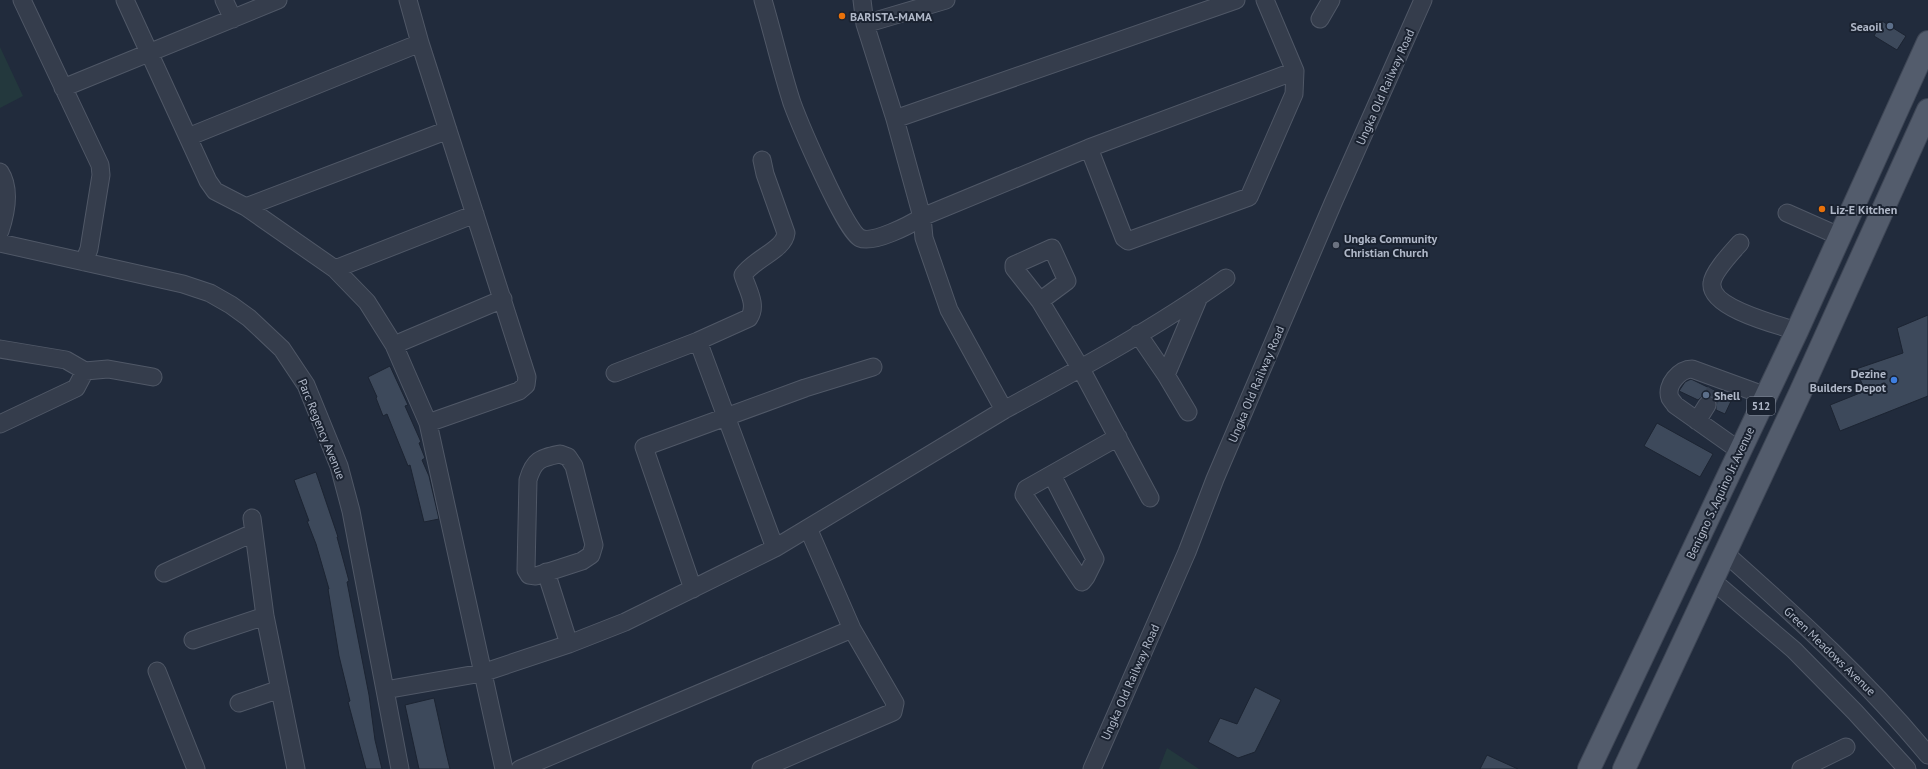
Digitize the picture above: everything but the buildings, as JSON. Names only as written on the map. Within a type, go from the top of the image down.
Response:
[{"type":"main road","name":"Benigno S. Aquino Jr. Avenue","points":[[1590,769],[1797,331],[1928,42]]},
{"type":"main road","name":"512","points":[[1627,762],[1726,554],[1928,110]]},
{"type":"main road","points":[[1603,743],[1627,762]]},
{"type":"street","points":[[22,0],[100,165],[101,175],[89,249],[84,262]]},
{"type":"street","points":[[125,0],[208,181],[215,191],[246,207],[335,269],[367,302],[394,345],[428,423],[504,769]]},
{"type":"street","points":[[224,0],[233,19]]},
{"type":"street","points":[[63,88],[150,54],[278,0]]},
{"type":"street","points":[[408,0],[527,377],[526,385],[519,391],[428,423]]},
{"type":"street","points":[[763,0],[793,103],[830,187],[855,235],[864,239],[882,236],[908,226],[922,217],[1088,148],[1294,71]]},
{"type":"street","points":[[862,0],[865,24],[895,119],[922,217],[924,238],[949,310],[1004,410]]},
{"type":"street","points":[[865,24],[946,0]]},
{"type":"street","points":[[895,119],[1236,0]]},
{"type":"street","points":[[1088,148],[1124,238],[1128,241],[1249,197],[1294,94],[1294,71],[1264,0]]},
{"type":"street","points":[[1320,19],[1331,0]]},
{"type":"street","name":"Ungka Old Railway Road","points":[[1092,769],[1187,552],[1215,479],[1333,203],[1423,0]]},
{"type":"street","points":[[188,137],[420,42]]},
{"type":"street","points":[[246,207],[448,130]]},
{"type":"street","points":[[615,374],[698,341],[749,318],[753,313],[754,306],[743,275],[749,266],[779,246],[785,240],[786,233],[765,174],[762,160]]},
{"type":"street","points":[[0,172],[5,179],[6,208],[0,231]]},
{"type":"street","points":[[335,269],[475,214]]},
{"type":"street","points":[[1787,214],[1839,236]]},
{"type":"street","name":"Parc Regency Avenue","points":[[0,243],[183,284],[210,293],[248,318],[282,349],[306,386],[339,466],[351,511],[400,769]]},
{"type":"street","points":[[1740,243],[1714,276],[1711,284],[1714,291],[1725,304],[1746,314],[1797,331]]},
{"type":"street","points":[[385,690],[482,673],[569,644],[625,622],[693,589],[775,548],[1004,410],[1081,369],[1199,297],[1226,278]]},
{"type":"street","points":[[1166,375],[1199,297]]},
{"type":"street","points":[[394,345],[503,298]]},
{"type":"street","points":[[1040,301],[1081,369],[1150,498]]},
{"type":"street","points":[[1138,334],[1166,375],[1188,412]]},
{"type":"street","points":[[698,341],[725,418],[775,548]]},
{"type":"street","points":[[0,349],[66,360],[85,371],[108,369],[153,377]]},
{"type":"street","points":[[693,589],[644,447],[805,388],[872,367]]},
{"type":"street","points":[[1740,451],[1675,405],[1670,397],[1669,390],[1673,380],[1688,369],[1715,392],[1766,396]]},
{"type":"street","points":[[0,424],[76,388],[85,371]]},
{"type":"street","points":[[1697,421],[1715,392]]},
{"type":"street","points":[[1052,475],[1095,559],[1084,581],[1082,582],[1024,495],[1026,489],[1118,437]]},
{"type":"street","points":[[560,454],[568,457],[574,466],[594,545],[591,555],[582,561],[546,572],[536,576],[529,575],[526,570],[528,480],[531,468],[540,459],[560,454]]},
{"type":"street","points":[[164,572],[253,525],[265,616],[296,769]]},
{"type":"street","points":[[761,769],[893,712],[895,703],[852,628],[808,528]]},
{"type":"street","name":"Green Meadows Avenue","points":[[1726,554],[1814,632],[1871,690],[1922,737],[1928,755]]},
{"type":"street","points":[[546,572],[569,644]]},
{"type":"street","name":"Green Meadows Avenue","points":[[1713,581],[1794,650],[1907,769]]},
{"type":"street","points":[[193,640],[265,616]]},
{"type":"street","points":[[520,769],[852,628]]},
{"type":"street","points":[[157,671],[196,769]]},
{"type":"street","points":[[239,703],[280,688]]},
{"type":"street","points":[[1892,752],[1922,737]]},
{"type":"street","points":[[1801,769],[1846,747]]},
{"type":"green space","points":[[0,47],[23,96],[0,108]]},
{"type":"green space","points":[[1167,748],[1199,769],[1159,769]]},
{"type":"tunnel","points":[[1707,405],[1715,391]]},
{"type":"place","name":"BARISTA-MAMA","points":[[842,16]]},
{"type":"place","name":"Seaoil","points":[[1890,26]]},
{"type":"place","name":"Liz-E Kitchen","points":[[1822,209]]},
{"type":"place","name":"Ungka Community Christian Church","points":[[1336,245]]},
{"type":"place","name":"Dezine Builders Depot","points":[[1894,380]]},
{"type":"place","name":"Shell","points":[[1706,395]]}]
